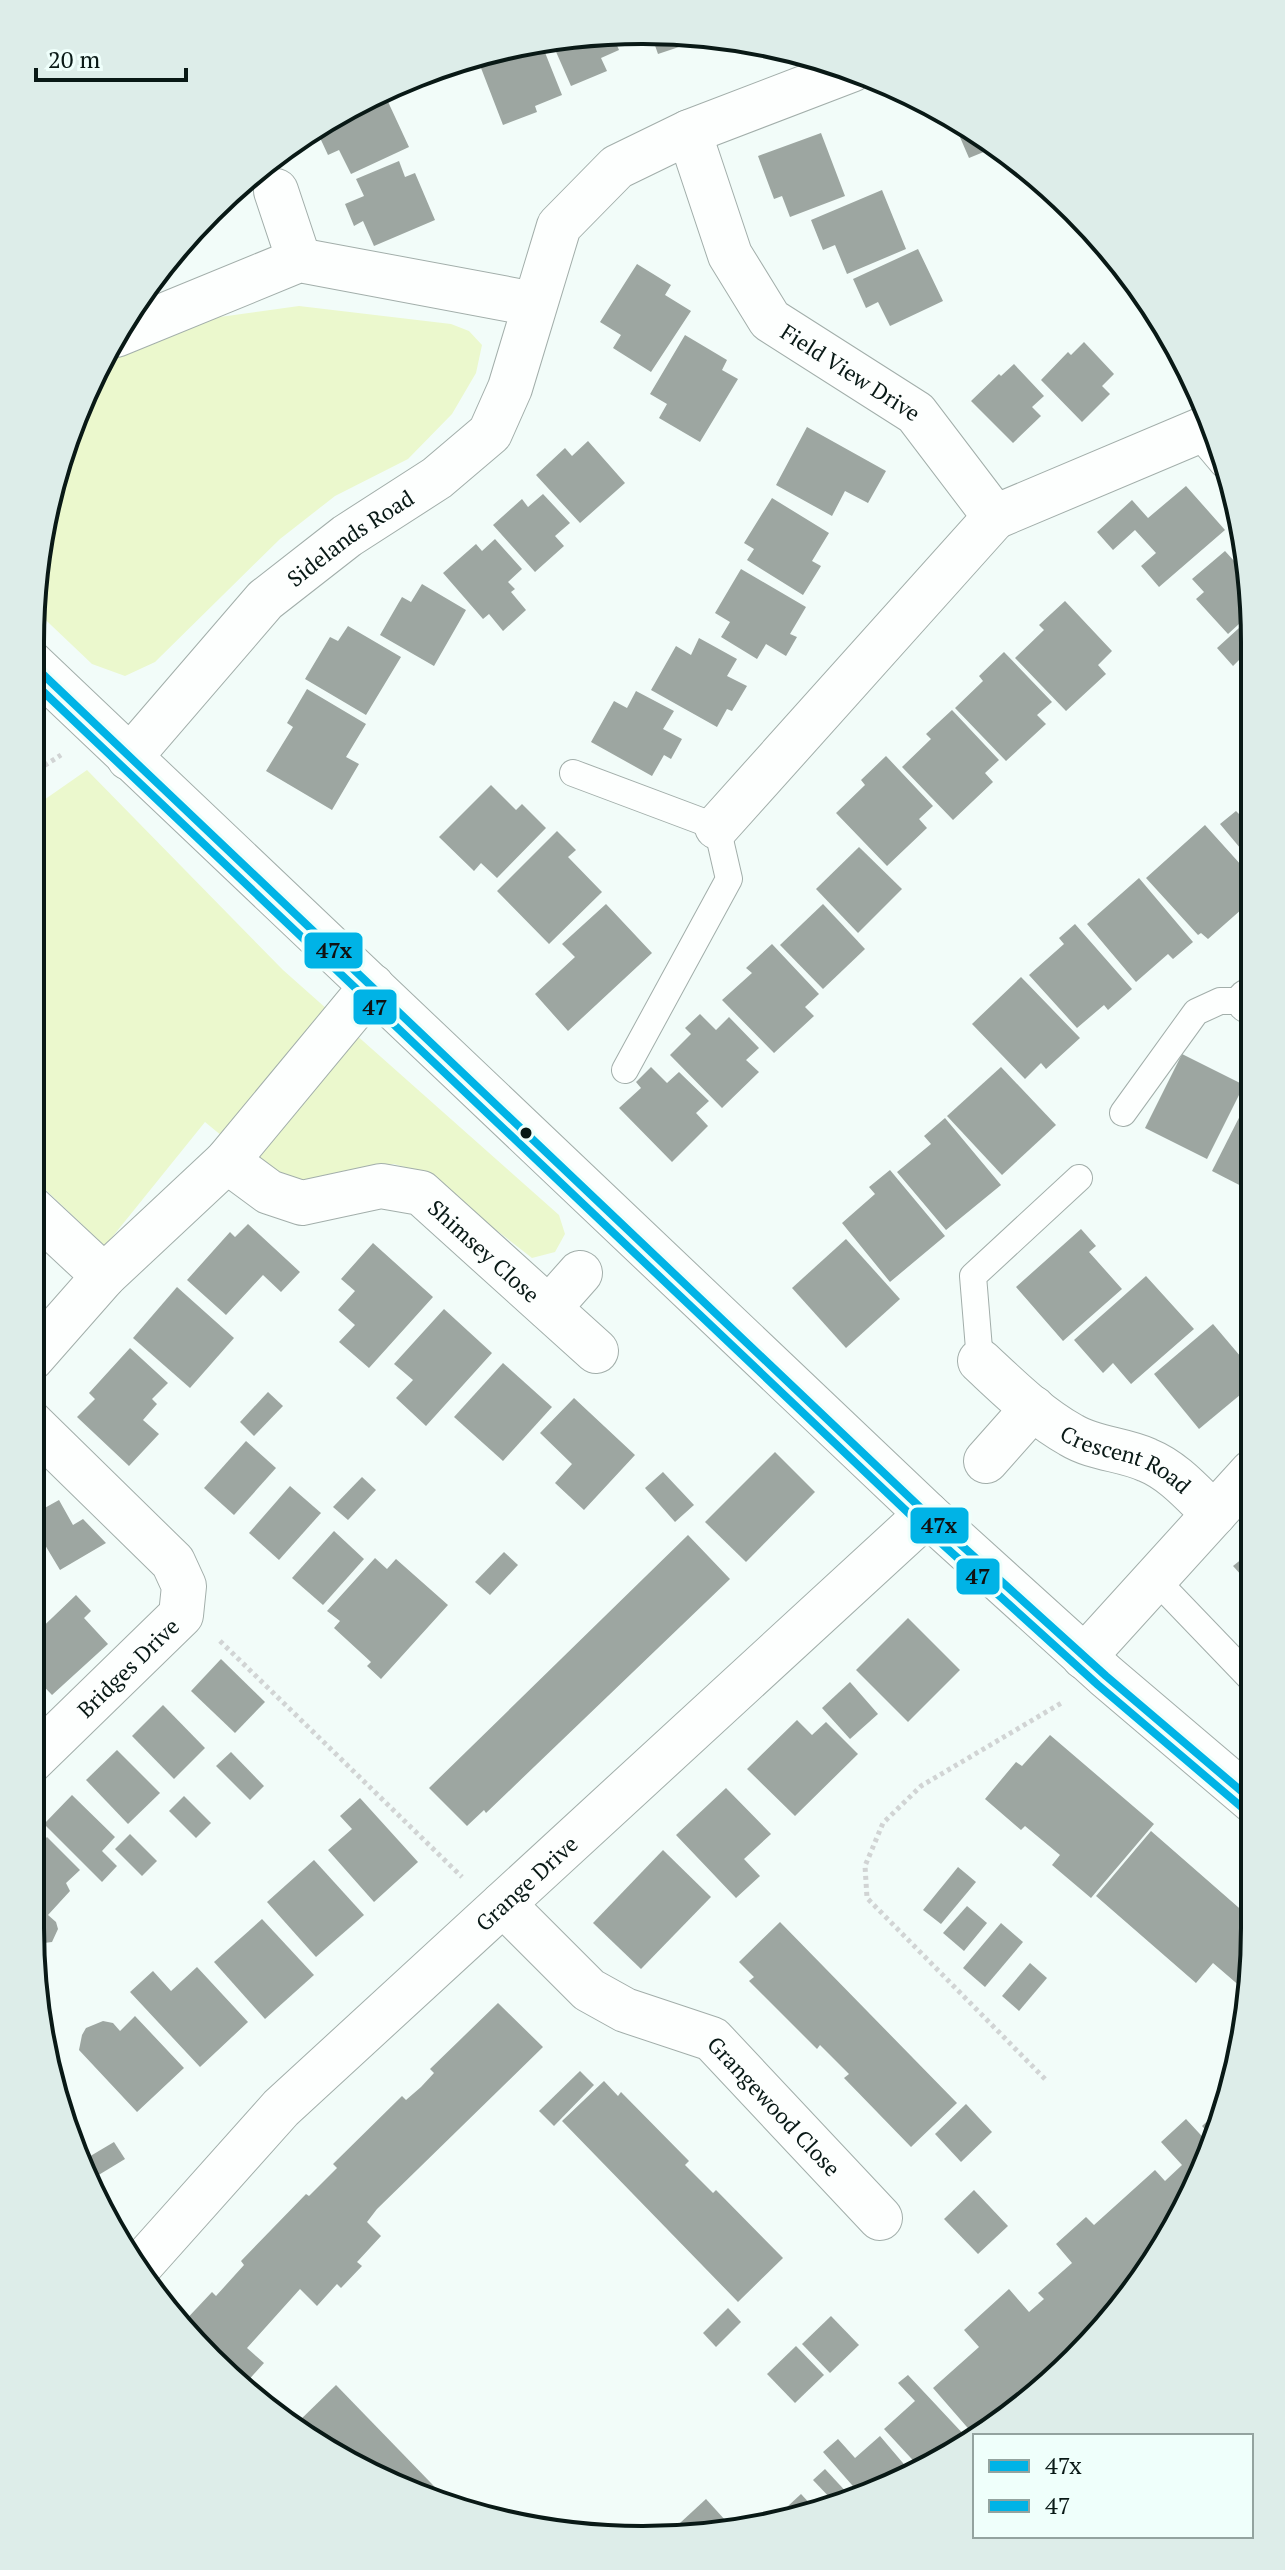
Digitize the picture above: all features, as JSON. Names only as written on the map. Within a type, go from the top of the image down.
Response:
[{"type":"street","name":"Sidelands Road","points":[[129,758],[265,600],[347,536],[437,478],[490,433],[510,388],[559,226],[617,167],[689,132],[835,76]]},
{"type":"street","name":"Field View Drive","points":[[689,132],[730,255],[770,320],[916,413],[995,517]]},
{"type":"street","points":[[276,191],[299,260]]},
{"type":"street","points":[[134,328],[299,260],[534,304]]},
{"type":"street","points":[[717,827],[995,517],[1206,442]]},
{"type":"street","points":[[44,676],[927,1514],[1095,1666],[1241,1791]]},
{"type":"street","points":[[44,1344],[104,1276],[227,1161],[372,986]]},
{"type":"street","name":"Shimsey Close","points":[[227,1161],[269,1192],[302,1203],[381,1186],[421,1193],[596,1351]]},
{"type":"street","points":[[44,1220],[104,1276]]},
{"type":"street","points":[[549,1308],[580,1273]]},
{"type":"street","name":"Crescent Road","points":[[980,1361],[1033,1408],[1072,1436],[1109,1451],[1146,1459],[1174,1474],[1214,1514]]},
{"type":"street","points":[[986,1461],[1033,1408]]},
{"type":"street","name":"Bridges Drive","points":[[44,1436],[173,1562],[184,1586],[181,1615],[44,1748]]},
{"type":"street","name":"Crescent Road","points":[[1095,1666],[1155,1579],[1241,1484]]},
{"type":"street","name":"Grange Drive","points":[[145,2260],[281,2108],[927,1514]]},
{"type":"street","name":"Grangewood Close","points":[[499,1907],[589,1990],[625,2010],[712,2039],[880,2218]]},
{"type":"lane","points":[[573,773],[717,827],[729,879],[625,1070]]},
{"type":"lane","points":[[1123,1113],[1196,1012],[1220,1001],[1241,1002]]},
{"type":"lane","points":[[980,1361],[973,1276],[1079,1178]]},
{"type":"lane","points":[[1155,1579],[1241,1669]]},
{"type":"path","points":[[182,1604],[499,1907]]},
{"type":"path","points":[[1045,2079],[867,1898],[865,1866],[883,1823],[921,1786],[1095,1666]]},
{"type":"green space","points":[[299,306],[451,324],[469,331],[482,345],[476,373],[452,414],[408,459],[335,496],[280,539],[155,662],[125,676],[92,664],[45,619],[56,526],[76,450],[117,356],[198,320]]},
{"type":"green space","points":[[87,770],[283,970],[559,1215],[565,1234],[555,1252],[532,1258],[422,1172],[394,1164],[368,1167],[311,1182],[262,1169],[205,1122],[105,1246],[44,1188],[44,800]]},
{"type":"building","points":[[655,44],[679,47],[658,54]]},
{"type":"building","points":[[617,45],[619,50],[601,58],[607,71],[571,86],[555,51]]},
{"type":"building","points":[[545,52],[562,95],[535,106],[537,112],[503,125],[480,66]]},
{"type":"building","points":[[388,101],[409,147],[351,174],[339,150],[328,155],[320,138]]},
{"type":"building","points":[[821,133],[845,196],[790,217],[782,196],[774,199],[758,156]]},
{"type":"building","points":[[959,135],[984,152],[969,158]]},
{"type":"building","points":[[399,161],[405,177],[415,173],[435,220],[374,246],[363,221],[354,226],[345,204],[364,196],[356,179]]},
{"type":"building","points":[[882,190],[906,249],[847,274],[835,245],[823,250],[811,220]]},
{"type":"building","points":[[918,249],[943,301],[890,326],[878,302],[866,308],[853,279]]},
{"type":"building","points":[[637,264],[671,285],[665,295],[691,311],[651,372],[613,348],[621,335],[600,322]]},
{"type":"building","points":[[685,335],[727,360],[722,370],[738,379],[700,442],[659,418],[667,404],[650,394]]},
{"type":"building","points":[[1084,342],[1114,374],[1102,386],[1110,394],[1082,422],[1041,380],[1068,352],[1071,355]]},
{"type":"building","points":[[1014,364],[1044,396],[1032,407],[1041,416],[1013,443],[971,401]]},
{"type":"building","points":[[807,427],[886,471],[868,503],[845,491],[832,516],[776,485]]},
{"type":"building","points":[[588,441],[625,483],[580,523],[536,475],[565,448],[572,456]]},
{"type":"building","points":[[1186,486],[1225,530],[1159,587],[1141,566],[1156,553],[1135,530],[1113,550],[1097,532],[1132,500],[1148,518]]},
{"type":"building","points":[[543,494],[570,523],[555,536],[564,546],[535,572],[493,525],[522,499],[528,507]]},
{"type":"building","points":[[772,498],[829,533],[812,561],[821,566],[803,595],[747,560],[754,549],[744,543]]},
{"type":"building","points":[[495,539],[522,569],[508,582],[515,589],[511,592],[526,610],[503,631],[489,614],[483,619],[443,573],[476,544],[482,551]]},
{"type":"building","points":[[1225,551],[1236,562],[1241,623],[1228,634],[1196,599],[1204,592],[1192,579]]},
{"type":"building","points":[[741,569],[806,607],[790,634],[797,637],[786,656],[766,644],[757,659],[721,637],[730,622],[715,613]]},
{"type":"building","points":[[422,584],[466,610],[434,666],[380,635],[402,597],[411,602]]},
{"type":"building","points":[[1065,601],[1112,651],[1098,665],[1106,674],[1066,711],[1015,658],[1044,630],[1039,625]]},
{"type":"building","points":[[348,626],[401,657],[366,715],[305,679],[330,637],[338,641]]},
{"type":"building","points":[[1241,627],[1241,658],[1233,666],[1217,648]]},
{"type":"building","points":[[699,638],[737,659],[727,676],[747,686],[732,711],[727,709],[717,727],[651,690],[676,646],[691,655]]},
{"type":"building","points":[[1004,652],[1052,702],[1037,715],[1046,724],[1006,761],[955,708],[983,681],[979,676]]},
{"type":"building","points":[[307,689],[366,724],[346,757],[359,764],[332,810],[266,771],[293,727],[287,723]]},
{"type":"building","points":[[636,691],[674,711],[663,729],[682,739],[671,759],[664,755],[652,776],[591,742],[614,701],[627,708]]},
{"type":"building","points":[[952,710],[999,760],[985,773],[993,782],[953,820],[902,767],[931,739],[926,734]]},
{"type":"building","points":[[886,756],[933,806],[919,819],[927,828],[887,866],[836,813],[865,785],[861,780]]},
{"type":"building","points":[[491,785],[516,810],[522,804],[546,828],[497,878],[481,863],[474,871],[439,837]]},
{"type":"building","points":[[1236,811],[1240,815],[1241,849],[1220,824]]},
{"type":"building","points":[[1205,825],[1241,865],[1241,910],[1208,939],[1201,933],[1198,935],[1146,878]]},
{"type":"building","points":[[557,831],[576,850],[568,857],[602,892],[549,944],[497,891]]},
{"type":"building","points":[[859,847],[902,889],[858,933],[816,889]]},
{"type":"building","points":[[1139,878],[1193,942],[1173,959],[1168,954],[1136,982],[1087,924]]},
{"type":"building","points":[[606,904],[652,953],[568,1031],[535,994],[575,957],[562,944]]},
{"type":"building","points":[[823,904],[865,949],[823,989],[780,945]]},
{"type":"building","points":[[1075,924],[1132,989],[1108,1010],[1104,1005],[1077,1028],[1029,975],[1064,944],[1059,938]]},
{"type":"building","points":[[772,944],[819,994],[805,1007],[814,1016],[774,1053],[722,1000],[752,973],[746,968]]},
{"type":"building","points":[[1021,977],[1080,1038],[1046,1069],[1041,1063],[1025,1079],[972,1024]]},
{"type":"building","points":[[700,1014],[716,1030],[729,1017],[759,1048],[746,1060],[759,1072],[722,1108],[670,1055],[691,1034],[685,1028]]},
{"type":"building","points":[[1182,1054],[1241,1084],[1241,1091],[1207,1159],[1145,1128]]},
{"type":"building","points":[[651,1067],[667,1083],[679,1072],[709,1101],[696,1113],[708,1126],[672,1162],[619,1108],[641,1088],[636,1082]]},
{"type":"building","points":[[1001,1067],[1056,1125],[1002,1175],[947,1116]]},
{"type":"building","points":[[1241,1114],[1241,1186],[1212,1171]]},
{"type":"building","points":[[945,1118],[1001,1185],[946,1230],[897,1172],[931,1144],[924,1136]]},
{"type":"building","points":[[890,1170],[945,1236],[890,1282],[842,1223],[875,1194],[869,1187]]},
{"type":"building","points":[[248,1224],[300,1272],[281,1292],[263,1275],[226,1315],[187,1280],[230,1232],[235,1237]]},
{"type":"building","points":[[1081,1229],[1096,1246],[1089,1252],[1122,1289],[1063,1341],[1016,1287]]},
{"type":"building","points":[[846,1239],[900,1299],[846,1348],[792,1288]]},
{"type":"building","points":[[373,1243],[433,1297],[369,1368],[339,1342],[355,1325],[338,1310],[355,1291],[341,1279]]},
{"type":"building","points":[[1146,1276],[1194,1329],[1131,1384],[1113,1363],[1103,1373],[1074,1340]]},
{"type":"building","points":[[177,1287],[234,1338],[190,1388],[133,1338]]},
{"type":"building","points":[[444,1309],[492,1353],[426,1426],[396,1398],[413,1380],[394,1364]]},
{"type":"building","points":[[1213,1324],[1241,1357],[1241,1394],[1199,1429],[1154,1374]]},
{"type":"building","points":[[130,1348],[168,1383],[152,1399],[157,1404],[143,1420],[159,1434],[129,1466],[77,1417],[95,1399],[89,1393]]},
{"type":"building","points":[[503,1363],[552,1407],[503,1461],[454,1417]]},
{"type":"building","points":[[268,1392],[283,1406],[254,1436],[240,1422]]},
{"type":"building","points":[[574,1398],[635,1455],[584,1510],[555,1483],[572,1464],[540,1433]]},
{"type":"building","points":[[246,1441],[276,1468],[234,1515],[204,1488]]},
{"type":"building","points":[[775,1452],[815,1492],[746,1562],[705,1522]]},
{"type":"building","points":[[663,1472],[694,1505],[675,1522],[645,1488]]},
{"type":"building","points":[[362,1477],[376,1490],[348,1520],[333,1507]]},
{"type":"building","points":[[290,1486],[321,1513],[279,1560],[249,1533]]},
{"type":"building","points":[[59,1500],[73,1525],[83,1519],[106,1543],[60,1570],[44,1546],[44,1508]]},
{"type":"building","points":[[334,1531],[364,1559],[323,1605],[292,1578]]},
{"type":"building","points":[[688,1535],[730,1579],[486,1813],[484,1810],[467,1826],[429,1788]]},
{"type":"building","points":[[504,1552],[518,1565],[490,1595],[475,1582]]},
{"type":"building","points":[[375,1558],[387,1569],[396,1559],[448,1605],[381,1679],[367,1666],[371,1662],[334,1628],[340,1621],[327,1611]]},
{"type":"building","points":[[1241,1560],[1241,1575],[1233,1566]]},
{"type":"building","points":[[76,1595],[91,1611],[84,1618],[108,1644],[52,1695],[44,1687],[44,1626]]},
{"type":"building","points":[[908,1618],[960,1670],[908,1722],[856,1670]]},
{"type":"building","points":[[221,1659],[265,1702],[235,1733],[191,1691]]},
{"type":"building","points":[[850,1682],[878,1714],[850,1739],[822,1708]]},
{"type":"building","points":[[163,1705],[205,1748],[174,1779],[132,1736]]},
{"type":"building","points":[[797,1720],[812,1735],[826,1722],[858,1754],[795,1816],[747,1769]]},
{"type":"building","points":[[1050,1735],[1154,1824],[1091,1898],[1052,1865],[1060,1855],[1025,1826],[1021,1830],[985,1799],[1016,1762],[1022,1766]]},
{"type":"building","points":[[117,1750],[160,1793],[128,1824],[86,1780]]},
{"type":"building","points":[[231,1752],[264,1786],[250,1800],[216,1766]]},
{"type":"building","points":[[726,1788],[771,1834],[744,1859],[760,1876],[736,1898],[676,1835]]},
{"type":"building","points":[[72,1795],[115,1837],[102,1851],[117,1866],[102,1882],[44,1824]]},
{"type":"building","points":[[184,1796],[211,1823],[196,1838],[169,1811]]},
{"type":"building","points":[[360,1798],[418,1862],[374,1902],[328,1850],[352,1829],[340,1816]]},
{"type":"building","points":[[1151,1831],[1241,1910],[1238,1985],[1213,1963],[1196,1983],[1096,1896]]},
{"type":"building","points":[[130,1834],[157,1861],[142,1876],[115,1849]]},
{"type":"building","points":[[47,1837],[80,1870],[66,1883],[70,1891],[48,1915],[56,1922],[58,1929],[52,1942],[44,1943],[44,1928],[44,1840]]},
{"type":"building","points":[[663,1850],[711,1897],[641,1969],[593,1923]]},
{"type":"building","points":[[314,1860],[364,1915],[316,1957],[267,1902]]},
{"type":"building","points":[[958,1867],[976,1882],[941,1924],[923,1910]]},
{"type":"building","points":[[967,1906],[987,1923],[964,1951],[943,1933]]},
{"type":"building","points":[[262,1919],[314,1975],[265,2019],[214,1962]]},
{"type":"building","points":[[780,1922],[957,2103],[911,2147],[844,2078],[849,2074],[820,2045],[817,2049],[749,1981],[754,1977],[739,1962]]},
{"type":"building","points":[[1001,1923],[1023,1942],[985,1987],[963,1968]]},
{"type":"building","points":[[1030,1963],[1047,1978],[1019,2011],[1002,1996]]},
{"type":"building","points":[[197,1967],[248,2022],[200,2067],[130,1992],[153,1971],[171,1991]]},
{"type":"building","points":[[498,2003],[543,2047],[377,2209],[367,2222],[381,2236],[357,2262],[362,2266],[341,2288],[337,2284],[317,2306],[300,2289],[247,2348],[264,2363],[250,2379],[219,2351],[189,2317],[212,2292],[216,2296],[244,2265],[241,2261],[306,2194],[309,2196],[337,2168],[333,2164],[402,2096],[406,2100],[421,2087],[434,2073],[430,2069]]},
{"type":"building","points":[[135,2016],[184,2068],[137,2112],[79,2050],[86,2028],[103,2021],[113,2023],[120,2031]]},
{"type":"building","points":[[580,2071],[594,2085],[554,2126],[539,2111]]},
{"type":"building","points":[[604,2081],[618,2096],[621,2092],[689,2161],[685,2165],[713,2193],[716,2190],[783,2258],[738,2302],[562,2121]]},
{"type":"building","points":[[966,2104],[992,2132],[961,2162],[935,2134]]},
{"type":"building","points":[[1186,2119],[1203,2137],[1179,2192],[1140,2260],[1066,2351],[1007,2402],[969,2429],[933,2388],[979,2347],[964,2330],[1009,2289],[1029,2312],[1044,2299],[1038,2293],[1072,2263],[1056,2244],[1086,2217],[1094,2225],[1155,2170],[1165,2181],[1182,2165],[1161,2142]]},
{"type":"building","points":[[114,2142],[125,2159],[98,2175],[90,2156]]},
{"type":"building","points":[[974,2190],[1008,2226],[978,2254],[944,2219]]},
{"type":"building","points":[[728,2308],[741,2322],[716,2347],[703,2333]]},
{"type":"building","points":[[831,2316],[859,2345],[830,2373],[802,2344]]},
{"type":"building","points":[[796,2346],[824,2375],[795,2403],[767,2374]]},
{"type":"building","points":[[908,2375],[962,2433],[913,2461],[884,2429],[915,2401],[898,2383]]},
{"type":"building","points":[[336,2385],[436,2489],[343,2446],[301,2419]]},
{"type":"building","points":[[880,2436],[905,2465],[854,2487],[823,2452],[838,2439],[855,2458]]},
{"type":"building","points":[[825,2469],[845,2490],[828,2496],[813,2480]]},
{"type":"building","points":[[801,2494],[809,2502],[797,2506],[787,2507]]},
{"type":"building","points":[[706,2499],[725,2520],[682,2525],[680,2523]]},
{"type":"transit line","name":"47x","points":[[44,675],[927,1514],[1106,1676],[1241,1791]]},
{"type":"transit line","name":"47","points":[[44,692],[919,1523],[1098,1685],[1241,1807]]}]
